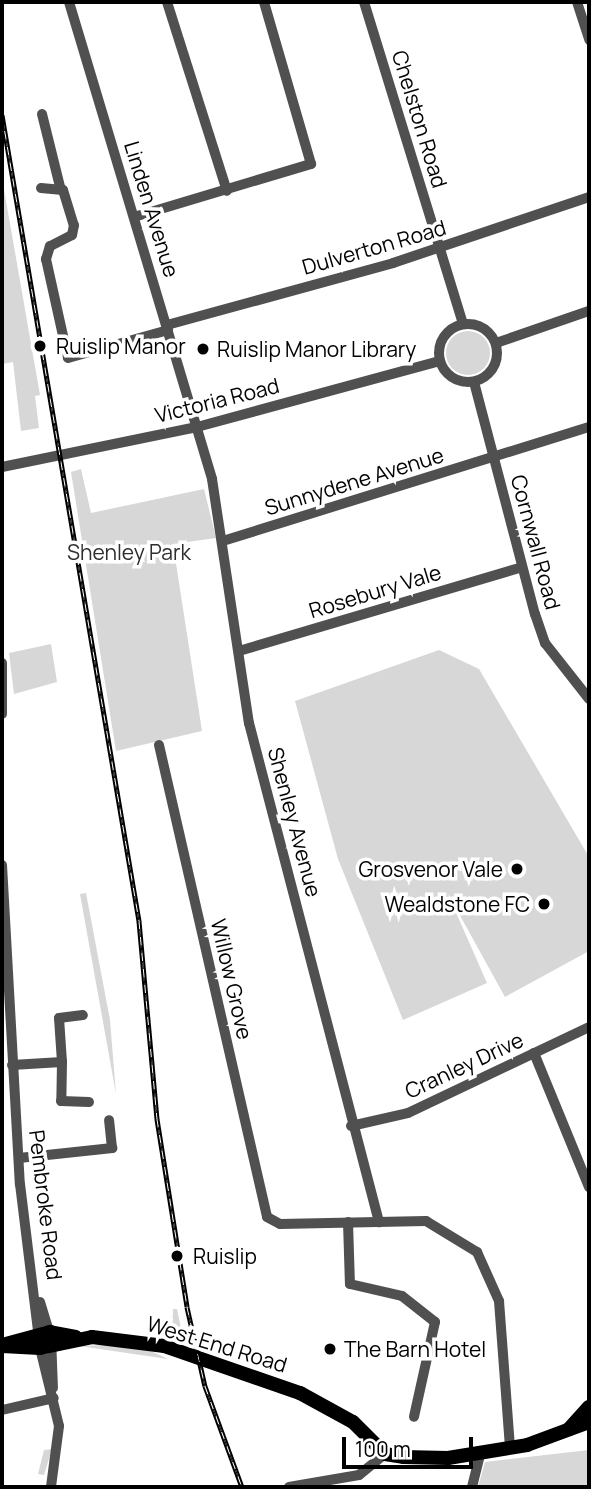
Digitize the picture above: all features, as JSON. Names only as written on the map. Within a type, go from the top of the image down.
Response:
[{"type":"main road","name":"West End Road","points":[[44,1339],[75,1338],[164,1346],[238,1368],[343,1415],[385,1454]]},
{"type":"main road","points":[[2,1346],[44,1339]]},
{"type":"main road","points":[[569,1429],[589,1407]]},
{"type":"main road","points":[[385,1454],[435,1459],[510,1448],[589,1422]]},
{"type":"street","name":"Linden Avenue","points":[[69,2],[197,427]]},
{"type":"street","points":[[167,2],[227,191]]},
{"type":"street","points":[[134,217],[303,170],[312,156],[264,2]]},
{"type":"street","name":"Chelston Road","points":[[364,2],[463,324]]},
{"type":"street","points":[[577,2],[589,40]]},
{"type":"street","points":[[42,114],[60,187],[75,232],[50,246],[46,259],[64,354],[71,359],[91,355],[94,366]]},
{"type":"street","points":[[41,188],[60,187]]},
{"type":"street","name":"Dulverton Road","points":[[91,355],[147,337],[167,327],[440,248],[589,197]]},
{"type":"street","points":[[496,343],[589,311]]},
{"type":"street","points":[[463,324],[479,326],[496,343],[496,363],[474,382],[450,376],[440,361],[441,342],[463,324]]},
{"type":"street","points":[[147,337],[150,351]]},
{"type":"street","name":"Victoria Road","points":[[2,467],[197,427],[440,361]]},
{"type":"street","name":"Cornwall Road","points":[[474,382],[522,567],[545,643],[587,692]]},
{"type":"street","name":"Shenley Avenue","points":[[197,427],[226,540],[249,723],[351,1126],[379,1222]]},
{"type":"street","name":"Sunnydene Avenue","points":[[226,540],[494,460],[589,427]]},
{"type":"street","name":"Rosebury Vale","points":[[239,652],[522,567]]},
{"type":"street","points":[[2,663],[2,714]]},
{"type":"street","name":"Willow Grove","points":[[159,745],[271,1221],[348,1222]]},
{"type":"street","name":"Pembroke Road","points":[[2,865],[19,1158],[60,1450],[51,1487]]},
{"type":"street","points":[[82,1015],[59,1018],[61,1101],[89,1102]]},
{"type":"street","name":"Cranley Drive","points":[[351,1126],[408,1113],[589,1027]]},
{"type":"street","points":[[534,1053],[589,1187]]},
{"type":"street","points":[[12,1065],[62,1062]]},
{"type":"street","points":[[19,1158],[112,1148],[109,1120]]},
{"type":"street","points":[[414,1417],[435,1322],[402,1296],[350,1284],[348,1222],[433,1223],[485,1262],[499,1301],[510,1448]]},
{"type":"street","points":[[2,1410],[54,1398]]},
{"type":"street","points":[[472,1487],[481,1452]]},
{"type":"street","points":[[289,1487],[359,1475],[385,1454]]},
{"type":"green space","points":[[2,178],[40,395],[35,396],[39,428],[21,431],[13,362],[2,364]]},
{"type":"green space","points":[[468,331],[484,337],[490,353],[484,369],[468,375],[452,369],[446,353],[452,337]]},
{"type":"green space","name":"Shenley Park","points":[[81,469],[91,513],[204,489],[216,538],[173,544],[202,731],[116,751],[71,472]]},
{"type":"green space","points":[[51,644],[57,682],[14,694],[9,653]]},
{"type":"green space","points":[[439,650],[479,669],[589,857],[589,951],[505,997],[447,892],[487,983],[403,1020],[338,859],[295,701]]},
{"type":"green space","points":[[86,893],[110,1020],[116,1094],[80,894]]},
{"type":"green space","points":[[173,1309],[177,1309],[184,1343],[172,1339]]},
{"type":"green space","points":[[105,1345],[151,1351],[168,1359],[79,1346]]},
{"type":"green space","points":[[52,1449],[44,1475],[38,1474],[44,1450]]},
{"type":"green space","points":[[589,1450],[589,1487],[478,1487],[485,1462]]},
{"type":"railway","points":[[2,115],[139,921],[157,1119],[187,1307],[205,1386],[242,1487]]},
{"type":"place","name":"Ruislip Manor","points":[[40,346]]},
{"type":"place","name":"Ruislip Manor Library","points":[[203,349]]},
{"type":"place","name":"Grosvenor Vale","points":[[517,869]]},
{"type":"place","name":"Wealdstone FC","points":[[544,904]]},
{"type":"place","name":"Ruislip","points":[[177,1256]]},
{"type":"place","name":"The Barn Hotel","points":[[330,1349]]}]
